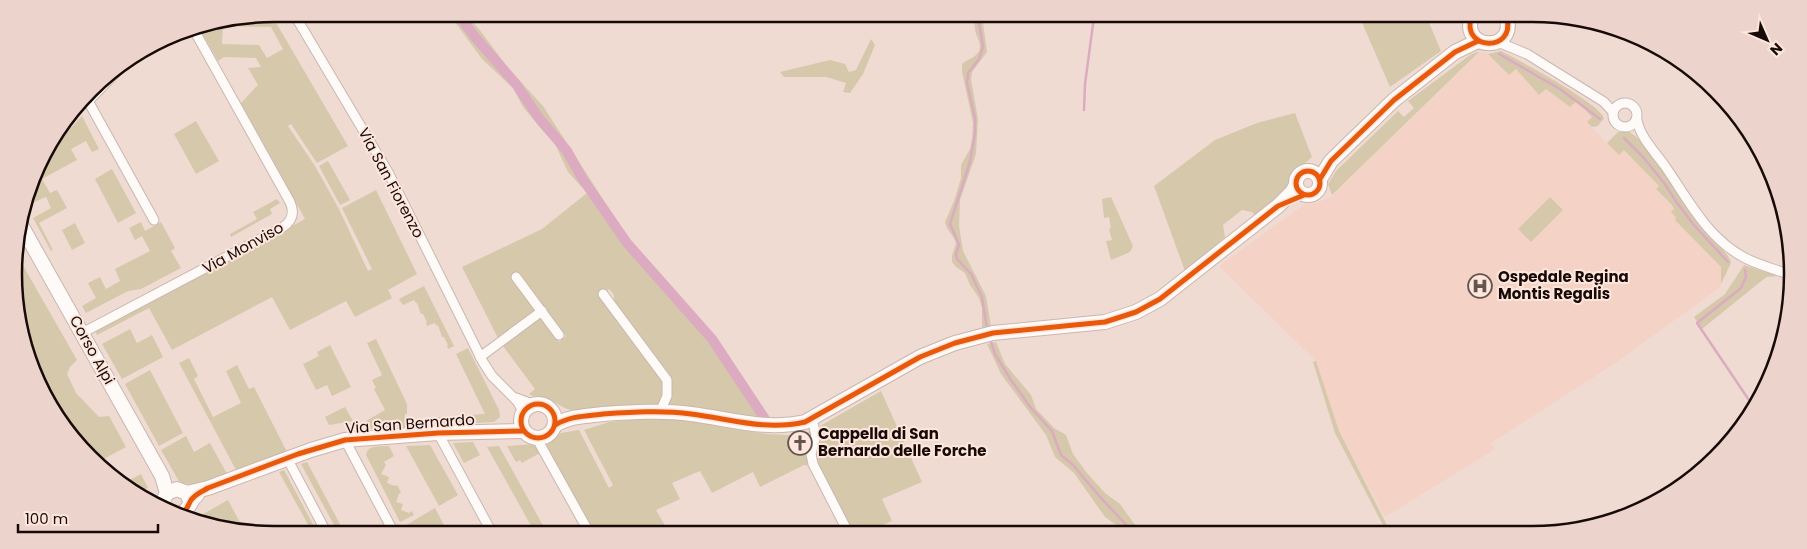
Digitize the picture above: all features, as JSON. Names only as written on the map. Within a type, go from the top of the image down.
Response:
[{"type":"street","name":"Via San Fiorenzo","points":[[299,22],[388,172],[480,358],[494,379],[513,397],[523,402],[525,417]]},
{"type":"street","points":[[1498,42],[1505,34],[1507,24]]},
{"type":"street","points":[[1507,24],[1517,45],[1527,54]]},
{"type":"street","points":[[1317,175],[1394,100],[1455,52],[1473,30],[1488,44],[1498,42],[1527,54],[1616,108],[1629,103],[1634,106],[1637,110],[1637,120],[1644,138],[1716,237],[1731,250],[1744,257],[1784,272]]},
{"type":"street","name":"Via Monviso","points":[[82,333],[277,230],[291,220],[293,210],[290,202],[197,35]]},
{"type":"street","points":[[88,104],[154,220]]},
{"type":"street","points":[[1616,108],[1614,121],[1616,124],[1628,128],[1644,138]]},
{"type":"street","points":[[1628,128],[1634,125],[1637,120]]},
{"type":"street","points":[[1303,172],[1317,175],[1320,187],[1318,191],[1309,196],[1300,190],[1297,178],[1303,172]]},
{"type":"street","points":[[554,419],[660,412],[691,414],[770,426],[785,426],[812,419],[920,357],[954,342],[988,334],[1094,324],[1114,320],[1136,312],[1160,299],[1278,206],[1292,192],[1300,190]]},
{"type":"street","name":"Corso Alpi","points":[[26,234],[177,503]]},
{"type":"street","points":[[516,277],[559,335]]},
{"type":"street","points":[[603,294],[667,380],[667,396],[660,412]]},
{"type":"street","points":[[480,358],[542,311]]},
{"type":"street","points":[[542,442],[553,430],[554,419],[544,405],[525,417],[530,436],[542,442],[585,526]]},
{"type":"street","name":"Via San Bernardo","points":[[177,503],[208,488],[287,458],[345,440],[383,436],[501,430],[512,427],[525,417]]},
{"type":"street","points":[[812,419],[816,434],[811,451],[813,464],[845,526]]},
{"type":"street","name":"Via San Bernardo","points":[[438,433],[488,526]]},
{"type":"street","points":[[345,440],[391,526]]},
{"type":"street","points":[[287,458],[323,526]]},
{"type":"shaded area","points":[[276,22],[348,146],[317,163],[291,124],[288,126],[315,166],[339,209],[368,271],[372,269],[342,208],[376,190],[417,274],[388,290],[392,298],[355,317],[346,301],[290,330],[272,297],[172,350],[149,308],[97,335],[95,331],[305,219],[241,103],[258,85],[248,68],[261,67],[256,58],[224,57],[218,61],[202,33],[223,28],[222,44],[259,45],[267,58],[283,49],[271,27],[232,26]]},
{"type":"shaded area","points":[[455,22],[472,22],[509,69],[543,106],[630,241],[716,339],[771,422],[666,407],[672,393],[670,378],[614,303],[614,295],[609,289],[601,296],[664,382],[665,389],[659,407],[573,412],[573,410],[552,401],[529,394],[535,389],[503,346],[541,318],[559,342],[566,336],[517,273],[511,278],[535,310],[498,338],[462,267],[542,229],[587,193],[568,172],[555,144],[523,107],[513,88],[482,59]]},
{"type":"shaded area","points":[[975,22],[983,22],[987,52],[972,72],[971,79],[978,119],[976,154],[960,200],[959,226],[963,251],[986,296],[991,327],[982,329],[982,308],[979,298],[970,285],[965,273],[952,262],[956,243],[945,222],[961,178],[961,165],[970,149],[972,139],[973,123],[962,64],[979,52],[980,46]]},
{"type":"shaded area","points":[[1362,22],[1429,22],[1441,51],[1390,87]]},
{"type":"shaded area","points":[[871,39],[875,45],[863,74],[850,93],[843,92],[846,83],[826,77],[784,77],[780,72],[830,60],[845,64],[849,72],[856,70]]},
{"type":"shaded area","points":[[1501,51],[1540,72],[1588,102],[1604,118],[1598,126],[1592,127],[1587,122],[1592,117],[1577,101],[1570,107],[1546,89],[1539,95],[1516,69],[1509,75],[1488,54]]},
{"type":"shaded area","points":[[1479,52],[1332,195],[1328,184],[1336,171],[1398,111],[1404,117],[1414,108],[1408,101],[1470,55]]},
{"type":"shaded area","name":"Ospedale Regina Montis Regalis","points":[[1480,52],[1488,54],[1509,75],[1516,69],[1539,95],[1546,89],[1570,107],[1577,101],[1592,117],[1587,122],[1618,155],[1624,150],[1659,186],[1656,189],[1672,205],[1677,218],[1675,220],[1721,267],[1721,284],[1719,288],[1614,364],[1491,443],[1495,449],[1385,517],[1339,431],[1316,361],[1219,266],[1305,204],[1317,203],[1332,196]]},
{"type":"shaded area","points":[[1295,113],[1312,157],[1292,175],[1290,184],[1257,217],[1252,212],[1242,210],[1223,225],[1225,237],[1185,271],[1154,186],[1215,140],[1257,123]]},
{"type":"shaded area","points":[[82,116],[99,149],[92,152],[86,141],[71,149],[77,160],[42,179],[50,193],[57,190],[67,208],[39,223],[53,250],[51,251],[33,218],[51,208],[46,197],[33,203],[48,163],[65,135]]},
{"type":"shaded area","points":[[196,121],[219,161],[196,174],[174,134]]},
{"type":"shaded area","points":[[1627,131],[1636,137],[1656,159],[1700,225],[1729,259],[1731,263],[1721,284],[1721,267],[1675,220],[1676,217],[1671,212],[1674,209],[1672,205],[1656,189],[1659,186],[1624,150],[1619,155],[1607,143],[1618,132]]},
{"type":"shaded area","points":[[328,161],[350,200],[340,205],[319,166]]},
{"type":"shaded area","points":[[112,169],[136,213],[118,223],[95,179]]},
{"type":"shaded area","points":[[1111,197],[1133,246],[1130,252],[1111,260],[1106,241],[1112,240],[1109,229],[1111,228],[1109,217],[1104,218],[1102,199]]},
{"type":"shaded area","points":[[1550,197],[1563,210],[1531,242],[1518,229]]},
{"type":"shaded area","points":[[277,199],[280,203],[270,209],[272,214],[231,237],[230,234],[257,219],[253,212]]},
{"type":"shaded area","points":[[141,222],[145,231],[161,222],[175,248],[171,251],[181,268],[141,289],[128,291],[86,313],[82,306],[96,298],[88,283],[100,277],[106,289],[120,281],[115,269],[150,251],[142,236],[135,240],[129,228]]},
{"type":"shaded area","points":[[75,223],[85,243],[72,250],[62,230]]},
{"type":"shaded area","points":[[23,265],[77,360],[70,367],[67,374],[76,393],[99,417],[109,416],[126,447],[103,459],[85,441],[65,415],[48,386],[36,356],[27,324],[23,291]]},
{"type":"shaded area","points":[[1744,265],[1778,276],[1767,277],[1702,329],[1694,317],[1725,294]]},
{"type":"shaded area","points":[[424,286],[454,346],[448,349],[448,345],[444,337],[442,337],[438,325],[435,323],[427,326],[427,322],[423,314],[421,314],[417,303],[414,300],[403,305],[399,299]]},
{"type":"shaded area","points":[[130,329],[137,343],[152,335],[163,357],[122,379],[102,344]]},
{"type":"shaded area","points":[[376,339],[407,404],[405,421],[413,420],[412,427],[370,429],[366,421],[385,410],[374,389],[376,388],[372,380],[382,375],[367,343]]},
{"type":"shaded area","points":[[996,342],[1005,364],[1031,395],[1036,409],[1054,428],[1066,435],[1073,454],[1087,473],[1105,493],[1120,504],[1136,526],[1118,526],[1105,517],[1074,473],[1055,457],[1046,435],[1001,374],[987,344]]},
{"type":"shaded area","points":[[330,345],[351,387],[332,396],[327,385],[316,390],[303,364],[319,356],[317,352]]},
{"type":"shaded area","points":[[468,348],[499,410],[500,417],[494,422],[438,425],[438,417],[485,414],[456,354]]},
{"type":"shaded area","points":[[189,358],[198,376],[194,379],[213,417],[241,403],[226,371],[237,365],[249,389],[254,387],[287,452],[236,470],[179,363]]},
{"type":"shaded area","points":[[1316,361],[1339,431],[1387,526],[1383,526],[1335,433],[1313,362]]},
{"type":"shaded area","points":[[150,370],[183,433],[159,446],[125,384]]},
{"type":"shaded area","points":[[881,391],[922,482],[882,499],[892,521],[881,526],[849,526],[817,465],[815,457],[818,443],[826,439],[820,426]]},
{"type":"shaded area","points":[[345,407],[353,421],[329,425],[325,417]]},
{"type":"shaded area","points":[[641,419],[686,420],[767,434],[789,435],[799,452],[807,447],[801,434],[810,431],[811,440],[807,457],[808,466],[804,465],[760,487],[753,472],[712,493],[700,471],[672,483],[680,499],[656,510],[665,526],[588,526],[547,445],[561,433],[579,430],[609,488],[613,485],[584,430],[609,422]]},
{"type":"shaded area","points":[[186,436],[194,452],[210,443],[227,474],[198,485],[180,483],[161,450]]},
{"type":"shaded area","points":[[473,442],[480,455],[464,463],[453,443]]},
{"type":"shaded area","points":[[535,444],[540,453],[522,463],[520,460],[516,462],[507,446]]},
{"type":"shaded area","points":[[430,445],[458,495],[439,506],[406,446]]},
{"type":"shaded area","points":[[378,446],[389,446],[394,456],[384,462],[386,465],[381,474],[389,477],[387,483],[397,485],[401,492],[396,502],[403,504],[401,510],[409,513],[412,511],[414,515],[400,522],[366,455],[369,449]]},
{"type":"shaded area","points":[[499,446],[543,526],[531,526],[487,447]]},
{"type":"shaded area","points":[[307,462],[341,526],[332,526],[334,525],[301,464]]},
{"type":"shaded area","points":[[284,470],[314,526],[309,526],[279,472]]},
{"type":"shaded area","points":[[141,474],[148,488],[144,490],[129,480]]},
{"type":"shaded area","points":[[228,500],[241,524],[209,518],[203,514]]},
{"type":"shaded area","points":[[435,508],[444,526],[405,526]]},
{"type":"waterway","points":[[464,22],[516,84],[539,118],[567,151],[582,178],[627,243],[712,339],[765,419]]},
{"type":"waterway","points":[[979,22],[983,47],[979,59],[968,73],[967,83],[975,118],[975,134],[970,162],[950,224],[959,245],[956,254],[957,259],[971,274],[982,297],[987,329]]},
{"type":"waterway","points":[[1084,110],[1085,84],[1093,22]]},
{"type":"waterway","points":[[1499,54],[1560,89],[1600,119]]},
{"type":"waterway","points":[[1624,138],[1643,157],[1665,184],[1693,224],[1728,262]]},
{"type":"waterway","points":[[1745,270],[1746,277],[1741,288],[1697,323],[1750,402]]},
{"type":"waterway","points":[[990,339],[995,354],[1011,380],[1031,408],[1052,431],[1061,455],[1073,465],[1127,526]]},
{"type":"cycle path","points":[[1471,22],[1470,29],[1474,37],[1481,42],[1489,43],[1497,42],[1503,37],[1507,30],[1507,22]]},
{"type":"cycle path","points":[[1320,179],[1331,161],[1394,100],[1455,52],[1478,41]]},
{"type":"cycle path","points":[[1308,171],[1317,174],[1320,183],[1317,192],[1308,195],[1299,192],[1296,183],[1299,174],[1308,171]]},
{"type":"cycle path","points":[[555,425],[572,418],[584,416],[647,412],[680,413],[762,425],[805,422],[920,357],[955,343],[993,333],[1105,322],[1136,312],[1160,299],[1278,206],[1304,195]]},
{"type":"cycle path","points":[[538,404],[545,405],[550,409],[554,414],[555,421],[554,428],[550,433],[545,437],[538,438],[531,437],[526,433],[522,428],[521,421],[522,414],[526,409],[531,405],[538,404]]},
{"type":"cycle path","points":[[185,510],[197,494],[208,488],[298,454],[345,440],[438,433],[523,431]]},
{"type":"place","name":"Ospedale Regina Montis Regalis","points":[[1480,286]]},
{"type":"place","name":"Cappella di San Bernardo delle Forche","points":[[800,443]]}]
